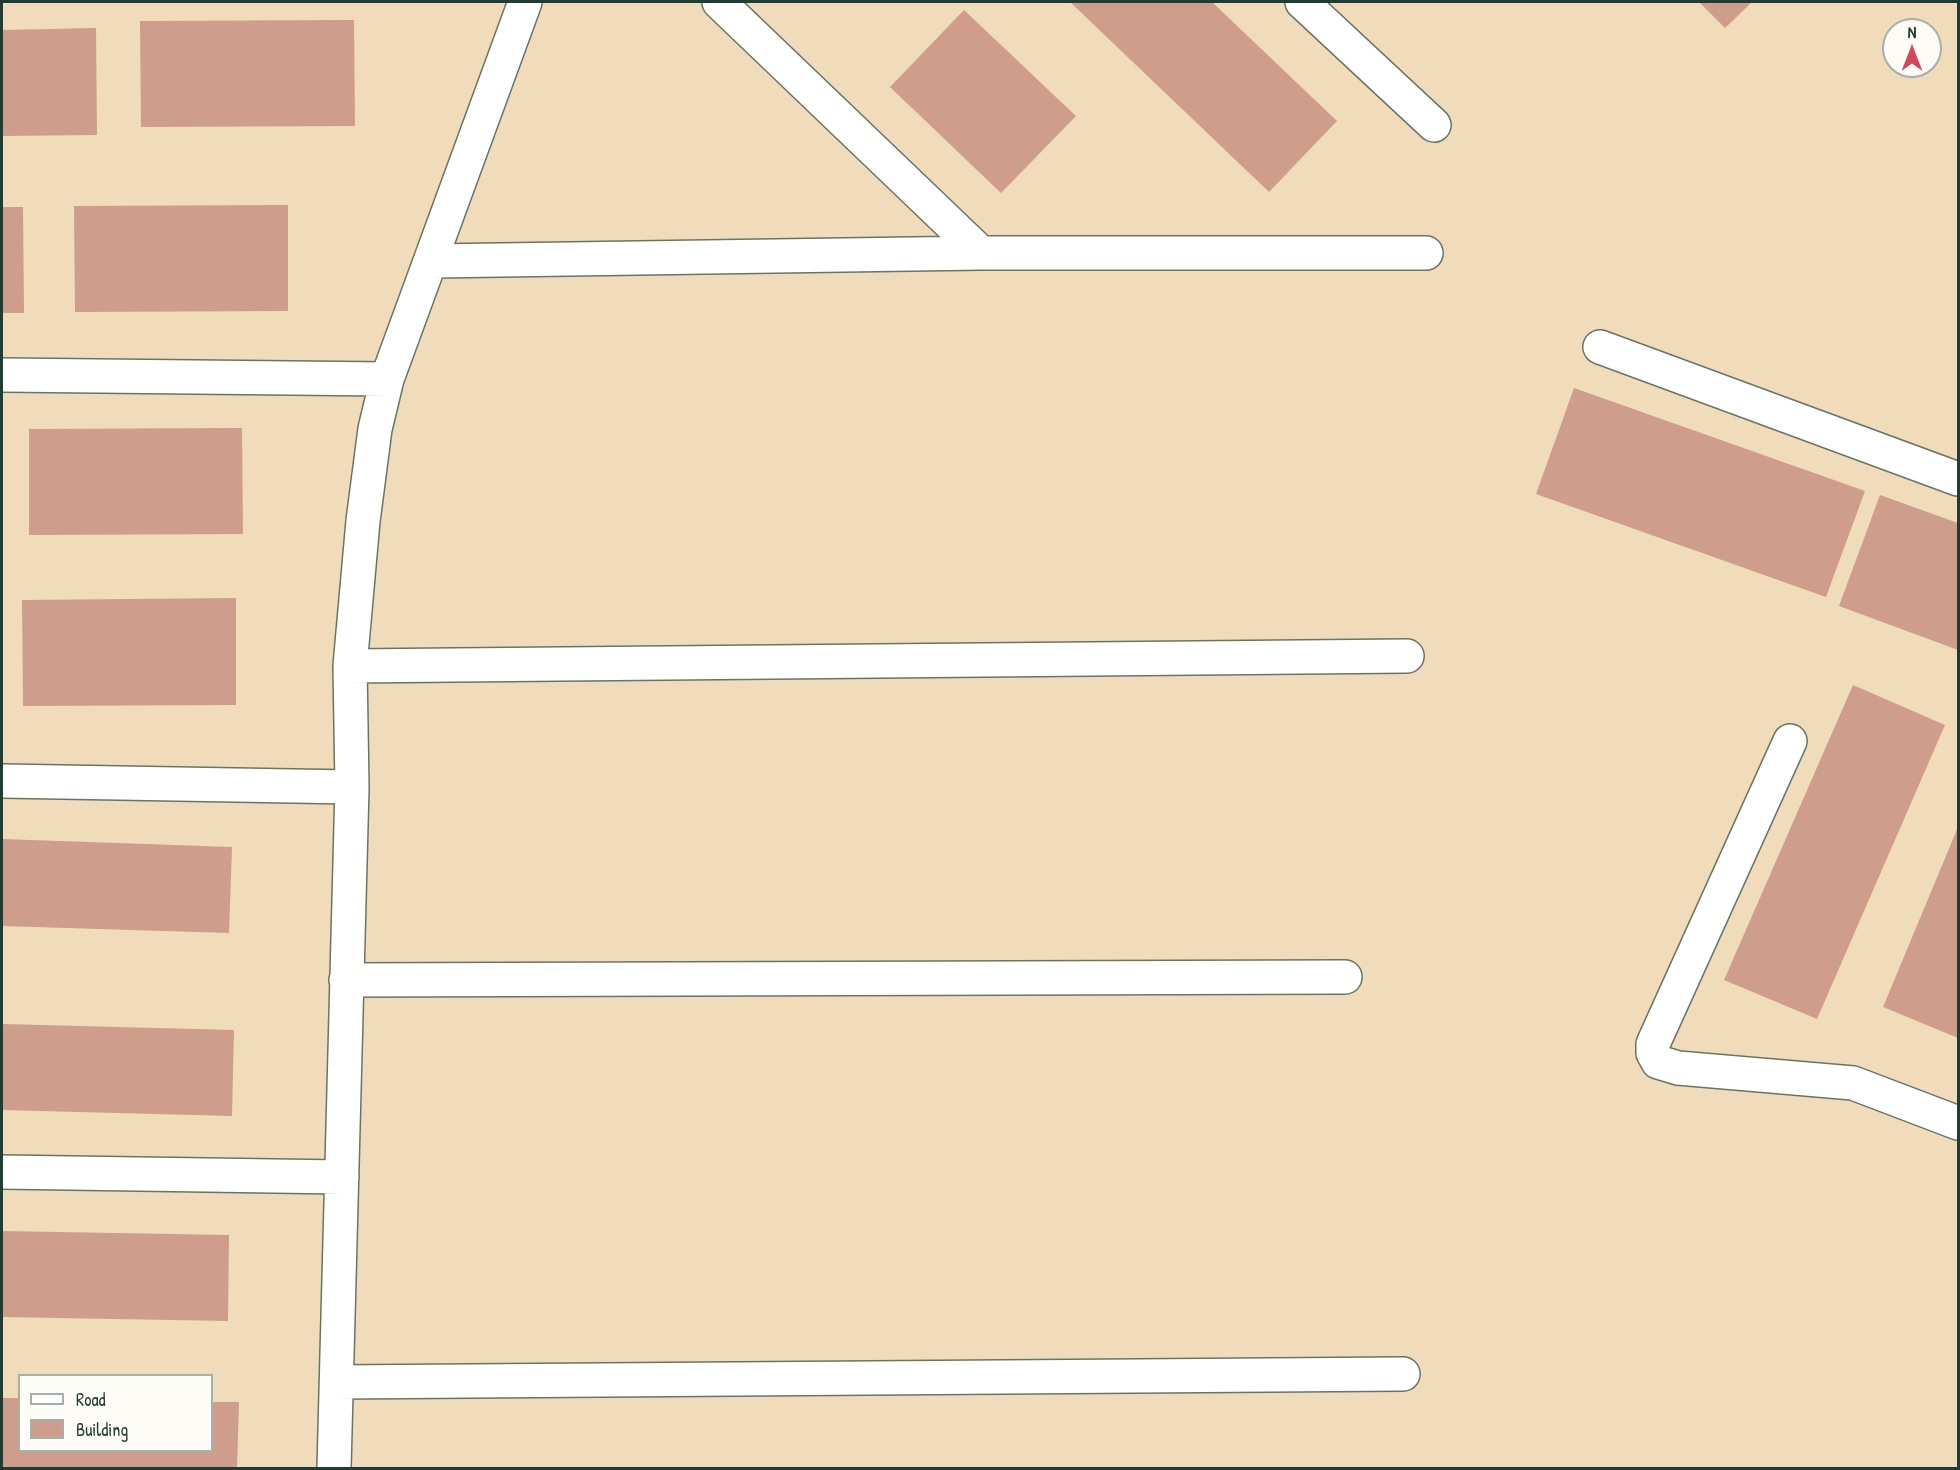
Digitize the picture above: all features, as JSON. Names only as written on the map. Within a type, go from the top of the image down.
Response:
[{"type":"street","points":[[334,1468],[352,787],[350,666],[363,521],[375,429],[387,379],[525,2]]},
{"type":"street","points":[[718,2],[981,253]]},
{"type":"street","points":[[1302,2],[1434,125]]},
{"type":"street","points":[[432,261],[981,253],[1426,253]]},
{"type":"street","points":[[1600,347],[1959,478]]},
{"type":"street","points":[[2,375],[387,379]]},
{"type":"street","points":[[350,666],[1407,656]]},
{"type":"street","points":[[1790,741],[1653,1044],[1653,1053],[1658,1062],[1678,1068],[1854,1083],[1959,1123]]},
{"type":"street","points":[[2,781],[352,787]]},
{"type":"street","points":[[346,980],[1345,977]]},
{"type":"street","points":[[2,1172],[342,1177]]},
{"type":"street","points":[[337,1382],[1402,1374]]},
{"type":"building","points":[[1070,2],[1212,2],[1337,121],[1269,192]]},
{"type":"building","points":[[1699,2],[1752,2],[1725,28]]},
{"type":"building","points":[[964,10],[1076,116],[1001,193],[890,87]]},
{"type":"building","points":[[354,20],[355,126],[141,127],[140,21]]},
{"type":"building","points":[[96,28],[97,135],[2,136],[2,30]]},
{"type":"building","points":[[288,205],[288,311],[75,312],[74,206]]},
{"type":"building","points":[[2,207],[23,207],[24,313],[2,313]]},
{"type":"building","points":[[1574,388],[1865,491],[1826,597],[1536,494]]},
{"type":"building","points":[[242,428],[243,534],[29,535],[29,429]]},
{"type":"building","points":[[1880,495],[1958,523],[1958,650],[1839,606]]},
{"type":"building","points":[[236,598],[236,705],[23,706],[22,600]]},
{"type":"building","points":[[1853,685],[1945,725],[1817,1019],[1724,980]]},
{"type":"building","points":[[1958,827],[1958,1038],[1883,1007]]},
{"type":"building","points":[[2,839],[232,847],[229,933],[2,926]]},
{"type":"building","points":[[2,1024],[234,1030],[232,1116],[2,1110]]},
{"type":"building","points":[[2,1231],[229,1235],[228,1321],[2,1317]]},
{"type":"building","points":[[2,1398],[18,1398],[18,1452],[213,1452],[213,1402],[239,1402],[237,1468],[2,1468]]}]
